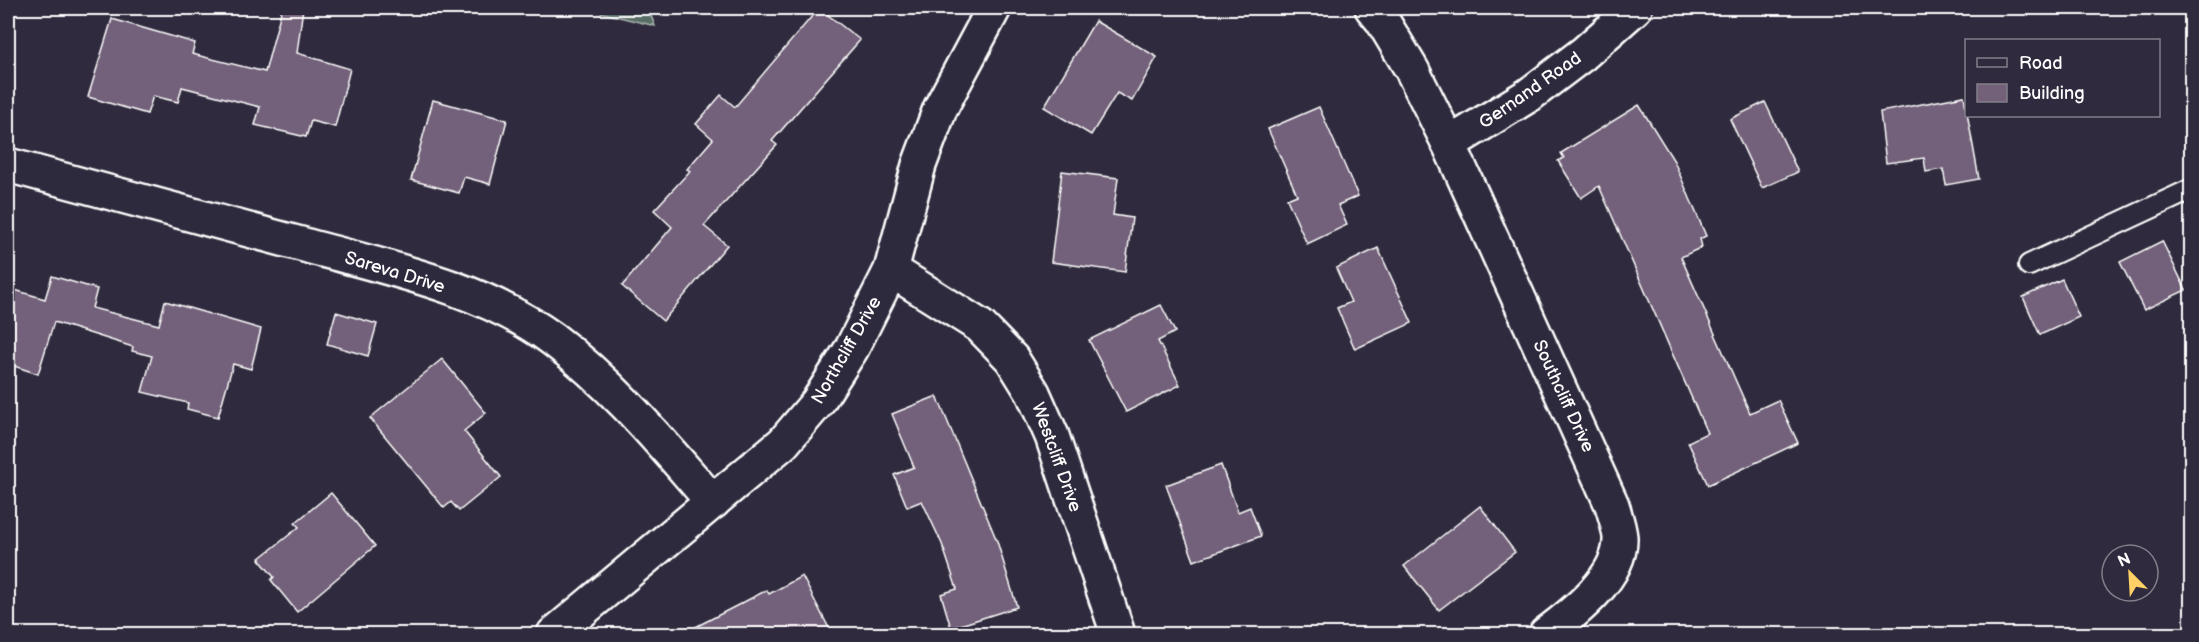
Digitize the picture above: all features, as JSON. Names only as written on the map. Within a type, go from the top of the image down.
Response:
[{"type":"street","name":"Northcliff Drive","points":[[554,634],[783,443],[817,403],[852,348],[891,270],[919,165],[940,109],[994,8]]},
{"type":"street","name":"Southcliff Drive","points":[[1372,8],[1382,20],[1412,70],[1449,144],[1612,505],[1620,538],[1614,565],[1599,587],[1570,616],[1546,634]]},
{"type":"street","name":"Gernand Road","points":[[1449,144],[1529,95],[1583,54],[1635,8]]},
{"type":"street","name":"Sareva Drive","points":[[8,165],[423,278],[500,308],[553,339],[594,374],[634,411],[713,502]]},
{"type":"street","name":"Westcliff Drive","points":[[891,270],[980,326],[1012,359],[1023,376],[1052,435],[1118,634]]},
{"type":"lane","points":[[2030,265],[2192,189]]},
{"type":"green space","points":[[583,8],[648,8],[655,26]]},
{"type":"building","points":[[282,8],[303,8],[297,53],[350,69],[335,127],[311,121],[306,137],[255,125],[260,107],[182,87],[178,102],[153,96],[147,114],[88,97],[112,19],[195,43],[192,54],[265,72]]},
{"type":"building","points":[[819,8],[860,40],[772,141],[777,145],[704,226],[727,245],[663,321],[622,286],[672,227],[654,210],[690,171],[687,169],[713,139],[696,124],[721,95],[735,107]]},
{"type":"building","points":[[1095,21],[1157,57],[1132,101],[1117,93],[1091,135],[1044,107]]},
{"type":"building","points":[[1964,96],[1965,117],[1968,117],[1979,179],[1946,185],[1943,169],[1926,172],[1924,158],[1886,163],[1880,112]]},
{"type":"building","points":[[433,100],[507,120],[490,184],[464,177],[459,193],[411,180]]},
{"type":"building","points":[[1765,102],[1798,172],[1762,188],[1730,119]]},
{"type":"building","points":[[1639,105],[1674,161],[1706,236],[1700,239],[1702,247],[1681,257],[1750,413],[1778,400],[1798,443],[1708,485],[1688,442],[1707,433],[1599,186],[1581,198],[1558,161],[1564,158],[1561,153]]},
{"type":"building","points":[[1319,107],[1358,196],[1338,205],[1347,225],[1307,244],[1287,199],[1297,195],[1268,129]]},
{"type":"building","points":[[1062,171],[1118,178],[1113,215],[1132,218],[1125,272],[1051,262]]},
{"type":"building","points":[[2162,241],[2186,290],[2144,310],[2120,262]]},
{"type":"building","points":[[1378,248],[1412,323],[1355,349],[1337,308],[1351,302],[1336,268]]},
{"type":"building","points":[[52,276],[97,289],[92,308],[159,325],[165,301],[261,329],[251,369],[233,364],[218,417],[187,409],[188,403],[142,392],[152,356],[132,351],[133,347],[54,322],[38,374],[8,364],[8,288],[45,299]]},
{"type":"building","points":[[2062,279],[2079,317],[2040,335],[2023,297]]},
{"type":"building","points":[[1161,305],[1175,332],[1158,341],[1180,385],[1126,412],[1089,340]]},
{"type":"building","points":[[336,312],[377,324],[368,356],[327,344]]},
{"type":"building","points":[[442,359],[486,413],[464,431],[501,477],[459,511],[451,502],[444,508],[370,418]]},
{"type":"building","points":[[937,396],[997,541],[1017,607],[951,628],[941,594],[957,589],[942,544],[922,501],[907,507],[894,475],[914,467],[892,414]]},
{"type":"building","points":[[1221,465],[1238,512],[1250,507],[1261,536],[1194,561],[1166,485]]},
{"type":"building","points":[[331,493],[375,546],[297,612],[271,580],[274,577],[259,559],[299,527],[295,523]]},
{"type":"building","points":[[1480,506],[1515,552],[1439,610],[1404,566]]},
{"type":"building","points":[[802,576],[832,634],[682,634],[767,590],[769,594]]}]
